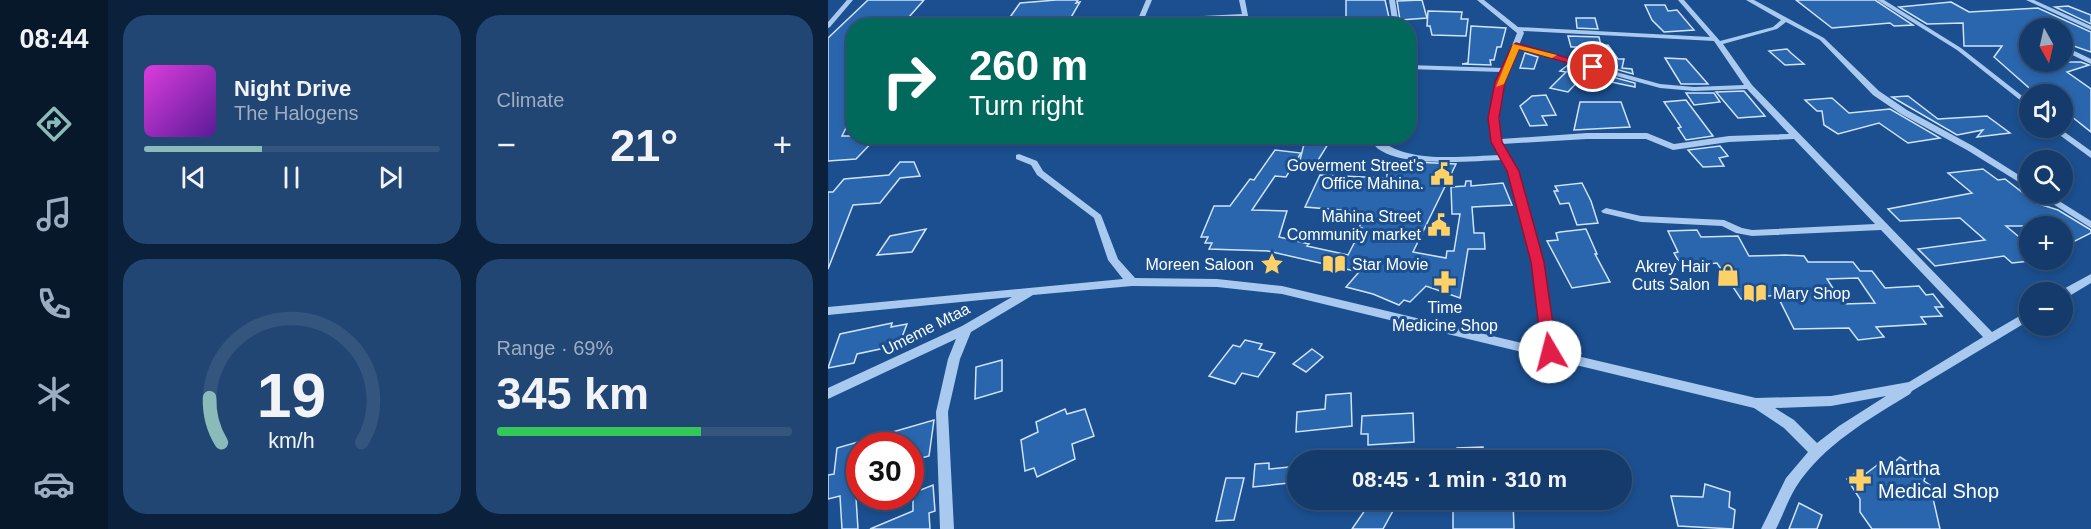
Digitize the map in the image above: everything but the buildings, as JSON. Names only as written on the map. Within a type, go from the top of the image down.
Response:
[{"type":"street","points":[[828,26],[850,0]]},
{"type":"street","points":[[1141,18],[1149,0]]},
{"type":"street","points":[[1204,18],[1246,16],[1242,0]]},
{"type":"street","points":[[1392,0],[1395,18]]},
{"type":"street","points":[[1480,0],[1493,13],[1519,29],[1718,41],[1775,28],[1786,19]]},
{"type":"street","points":[[1681,0],[1718,41],[1749,87],[1990,337]]},
{"type":"street","points":[[1749,0],[1822,39],[1876,93],[1904,112],[1971,148],[2019,179]]},
{"type":"street","points":[[1880,0],[1959,49],[2019,97]]},
{"type":"street","points":[[2029,0],[2091,28]]},
{"type":"street","points":[[1519,29],[1521,33],[1500,82],[1494,118],[1497,142],[1513,171],[1537,262],[1550,352]]},
{"type":"street","points":[[1516,46],[1660,86],[1749,87]]},
{"type":"street","points":[[2073,53],[2091,62]]},
{"type":"street","points":[[1416,67],[1505,70]]},
{"type":"street","points":[[1497,142],[1587,136],[1647,136],[1673,147],[1729,139],[1797,136]]},
{"type":"street","points":[[2067,138],[2091,156]]},
{"type":"street","points":[[1380,144],[1385,149],[1400,155],[1427,159],[1504,157]]},
{"type":"street","points":[[1019,156],[1034,163],[1040,173],[1098,217],[1113,260],[1132,282]]},
{"type":"street","points":[[2058,204],[2091,225]]},
{"type":"street","points":[[1606,211],[1641,219],[1724,222],[1740,231],[1752,233],[1881,226]]},
{"type":"street","points":[[2073,289],[2091,278]]},
{"type":"street","points":[[828,311],[1036,289],[1132,282],[1217,283],[1282,290],[1550,352],[1756,403],[1831,401],[1912,386]]},
{"type":"street","name":"Umeme Mtaa","points":[[828,394],[966,329],[1036,289]]},
{"type":"street","points":[[1768,529],[1792,482],[1817,452],[1857,421],[2019,320]]},
{"type":"street","points":[[947,529],[942,412],[954,359],[966,329]]},
{"type":"street","points":[[1756,403],[1789,424],[1817,452]]},
{"type":"slow traffic","points":[[1499,84],[1516,46],[1552,55]]},
{"type":"place","name":"Goverment Street's Office Mahina.","points":[[1442,174]]},
{"type":"place","name":"Mahina Street Community market","points":[[1439,225]]},
{"type":"place","name":"Moreen Saloon","points":[[1272,264]]},
{"type":"place","name":"Star Movie","points":[[1334,264]]},
{"type":"place","name":"Akrey Hair Cuts Salon","points":[[1728,275]]},
{"type":"place","name":"Time Medicine Shop","points":[[1445,282]]},
{"type":"place","name":"Mary Shop","points":[[1755,293]]},
{"type":"place","name":"Martha Medical Shop","points":[[1860,480]]},
{"type":"route","points":[[1550,352],[1537,262],[1513,171],[1497,142],[1494,118],[1500,82],[1516,46],[1593,67]]}]
